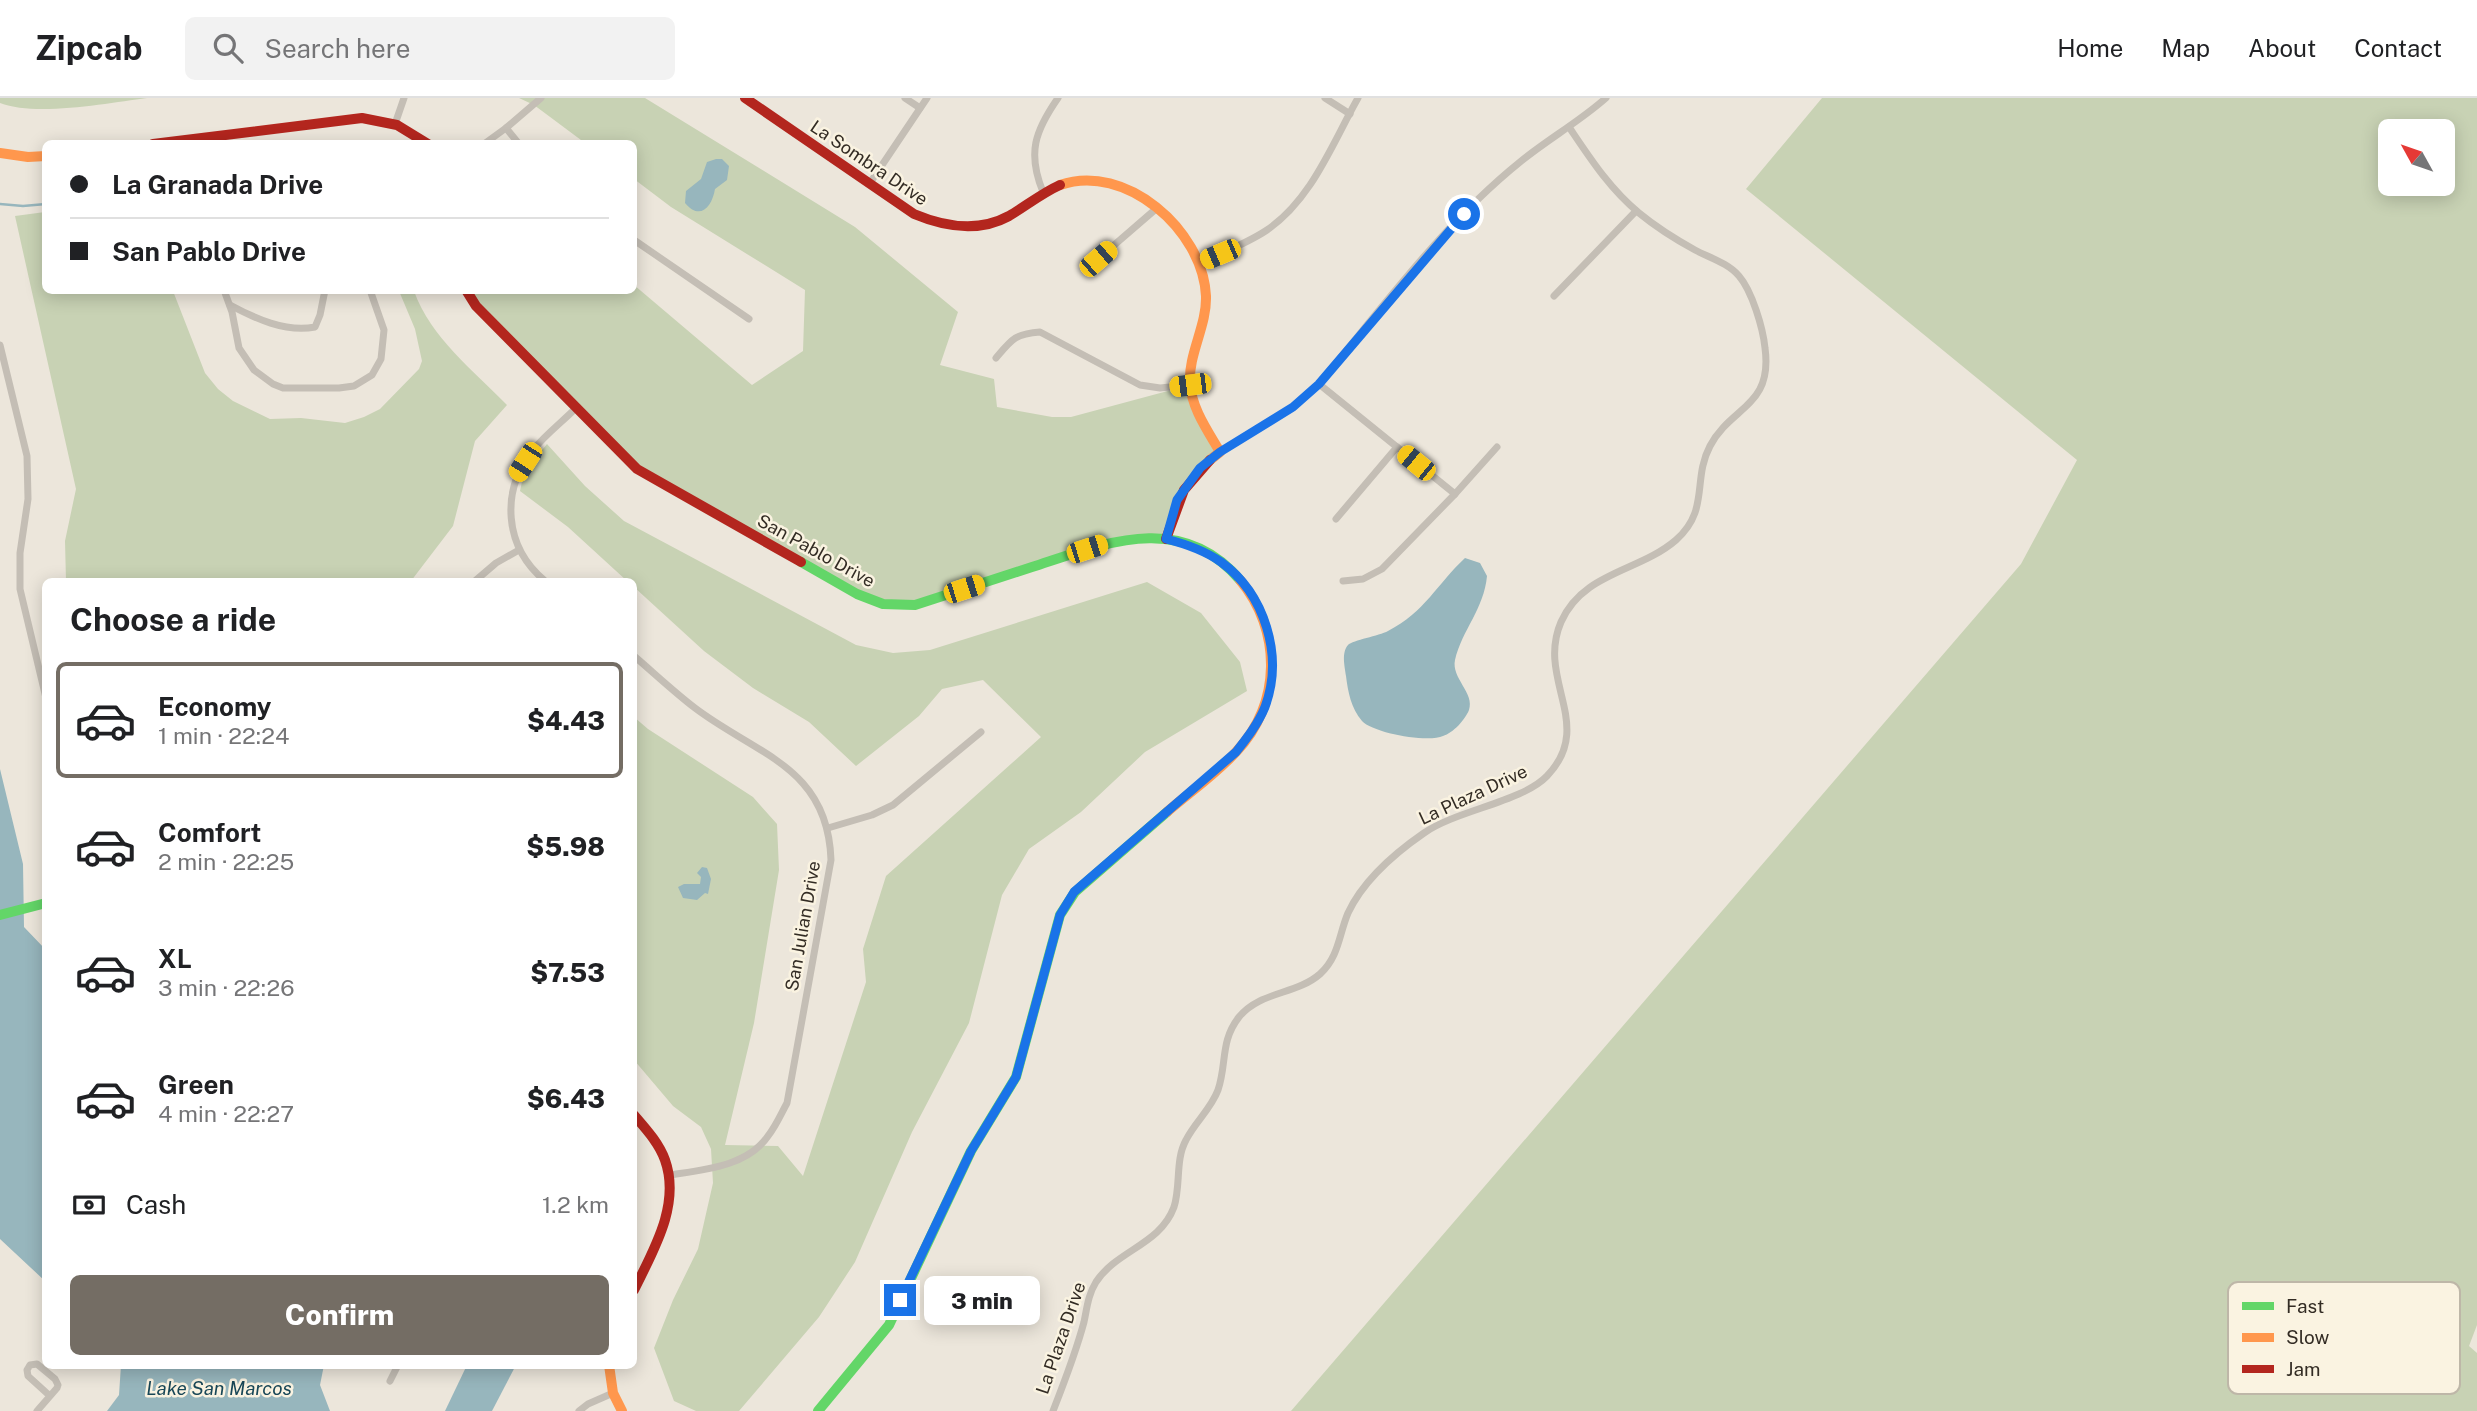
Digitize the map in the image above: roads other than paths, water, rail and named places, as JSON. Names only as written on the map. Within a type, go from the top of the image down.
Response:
[{"type":"street","points":[[395,124],[404,98]]},
{"type":"street","points":[[490,140],[541,98]]},
{"type":"street","name":"La Sombra Drive","points":[[745,98],[914,214],[953,228],[994,225],[1057,185],[1088,179],[1117,182],[1132,189],[1157,208],[1191,247],[1205,279],[1206,299],[1191,360],[1190,385],[1198,415],[1220,452]]},
{"type":"street","points":[[905,98],[920,108]]},
{"type":"street","points":[[870,183],[927,98]]},
{"type":"street","points":[[1043,192],[1034,161],[1034,147],[1044,118],[1058,98]]},
{"type":"street","points":[[1325,98],[1350,114]]},
{"type":"street","points":[[1199,263],[1242,245],[1269,229],[1289,211],[1316,177],[1358,98]]},
{"type":"street","points":[[1166,539],[1177,500],[1200,468],[1220,452],[1293,407],[1319,384],[1464,214],[1520,162],[1606,98]]},
{"type":"street","points":[[198,140],[362,118],[395,124],[423,140]]},
{"type":"street","name":"La Plaza Drive","points":[[1053,1411],[1093,1286],[1109,1265],[1146,1243],[1162,1229],[1174,1206],[1181,1152],[1186,1139],[1216,1095],[1229,1033],[1239,1018],[1249,1007],[1267,996],[1304,985],[1324,972],[1338,950],[1346,919],[1356,899],[1389,861],[1426,831],[1465,812],[1524,791],[1538,784],[1550,772],[1563,750],[1568,731],[1566,713],[1555,676],[1554,644],[1562,621],[1582,593],[1603,578],[1664,549],[1686,530],[1698,506],[1702,468],[1712,441],[1753,402],[1761,387],[1766,372],[1765,347],[1750,293],[1739,276],[1659,228],[1636,211],[1603,177],[1569,127]]},
{"type":"street","points":[[506,128],[516,140]]},
{"type":"street","points":[[0,153],[29,158],[42,156]]},
{"type":"street","points":[[1098,259],[1157,208]]},
{"type":"street","points":[[1554,296],[1636,211]]},
{"type":"street","points":[[637,242],[749,319]]},
{"type":"street","points":[[225,294],[239,348],[254,370],[283,388],[354,386],[372,375],[381,359],[384,330],[371,294]]},
{"type":"street","points":[[229,305],[253,318],[303,329],[315,327],[324,294]]},
{"type":"street","name":"San Pablo Drive","points":[[468,294],[476,306],[637,468],[857,594],[883,604],[915,605],[1112,541],[1157,537],[1193,546],[1221,562],[1246,586],[1267,626],[1272,652],[1272,680],[1265,706],[1254,730],[1236,752],[1074,892],[1060,915],[1016,1077],[971,1151],[889,1325],[818,1411]]},
{"type":"street","points":[[996,358],[1011,340],[1022,333],[1040,332],[1140,385],[1160,388],[1190,385]]},
{"type":"street","points":[[0,345],[27,456],[28,499],[20,553],[20,589],[42,681]]},
{"type":"street","points":[[1319,384],[1455,494]]},
{"type":"street","points":[[542,578],[519,550],[511,526],[512,493],[517,474],[533,449],[576,408]]},
{"type":"street","points":[[1336,519],[1397,447]]},
{"type":"street","points":[[1343,581],[1363,579],[1382,569],[1497,447]]},
{"type":"street","points":[[478,578],[496,563],[519,550]]},
{"type":"street","name":"San Julian Drive","points":[[637,659],[696,709],[786,766],[810,790],[831,836],[831,860],[787,1102],[768,1138],[754,1150],[712,1169],[669,1175]]},
{"type":"street","points":[[828,828],[872,815],[893,805],[981,732]]},
{"type":"street","points":[[0,915],[42,904]]},
{"type":"street","points":[[637,1118],[652,1133],[662,1152],[669,1175],[670,1202],[665,1227],[637,1284]]},
{"type":"street","points":[[42,1368],[37,1364],[30,1365],[28,1376],[50,1396]]},
{"type":"street","points":[[37,1411],[58,1385],[43,1369]]},
{"type":"street","points":[[390,1381],[396,1369]]},
{"type":"street","points":[[610,1369],[613,1394],[622,1411]]},
{"type":"street","points":[[579,1411],[588,1404],[613,1394]]},
{"type":"water","points":[[722,159],[729,166],[727,180],[715,189],[704,210],[696,211],[685,203],[686,191],[701,179],[707,162]]},
{"type":"water","points":[[1465,558],[1480,563],[1487,576],[1482,599],[1455,660],[1456,673],[1469,698],[1467,714],[1451,732],[1436,738],[1401,736],[1368,725],[1358,716],[1351,700],[1344,664],[1346,648],[1351,643],[1388,631],[1412,615]]},
{"type":"water","points":[[0,769],[23,864],[24,927],[42,946],[42,1278],[0,1239]]},
{"type":"water","points":[[702,867],[707,868],[711,879],[708,894],[705,893],[697,900],[683,898],[678,887],[684,884],[700,884],[701,877],[697,873]]},
{"type":"water","name":"Lake San Marcos","points":[[121,1369],[323,1369],[320,1385],[330,1411],[107,1411],[119,1395]]},
{"type":"water","points":[[465,1369],[514,1369],[492,1411],[445,1411]]},
{"type":"waterway","points":[[0,204],[42,204]]}]
